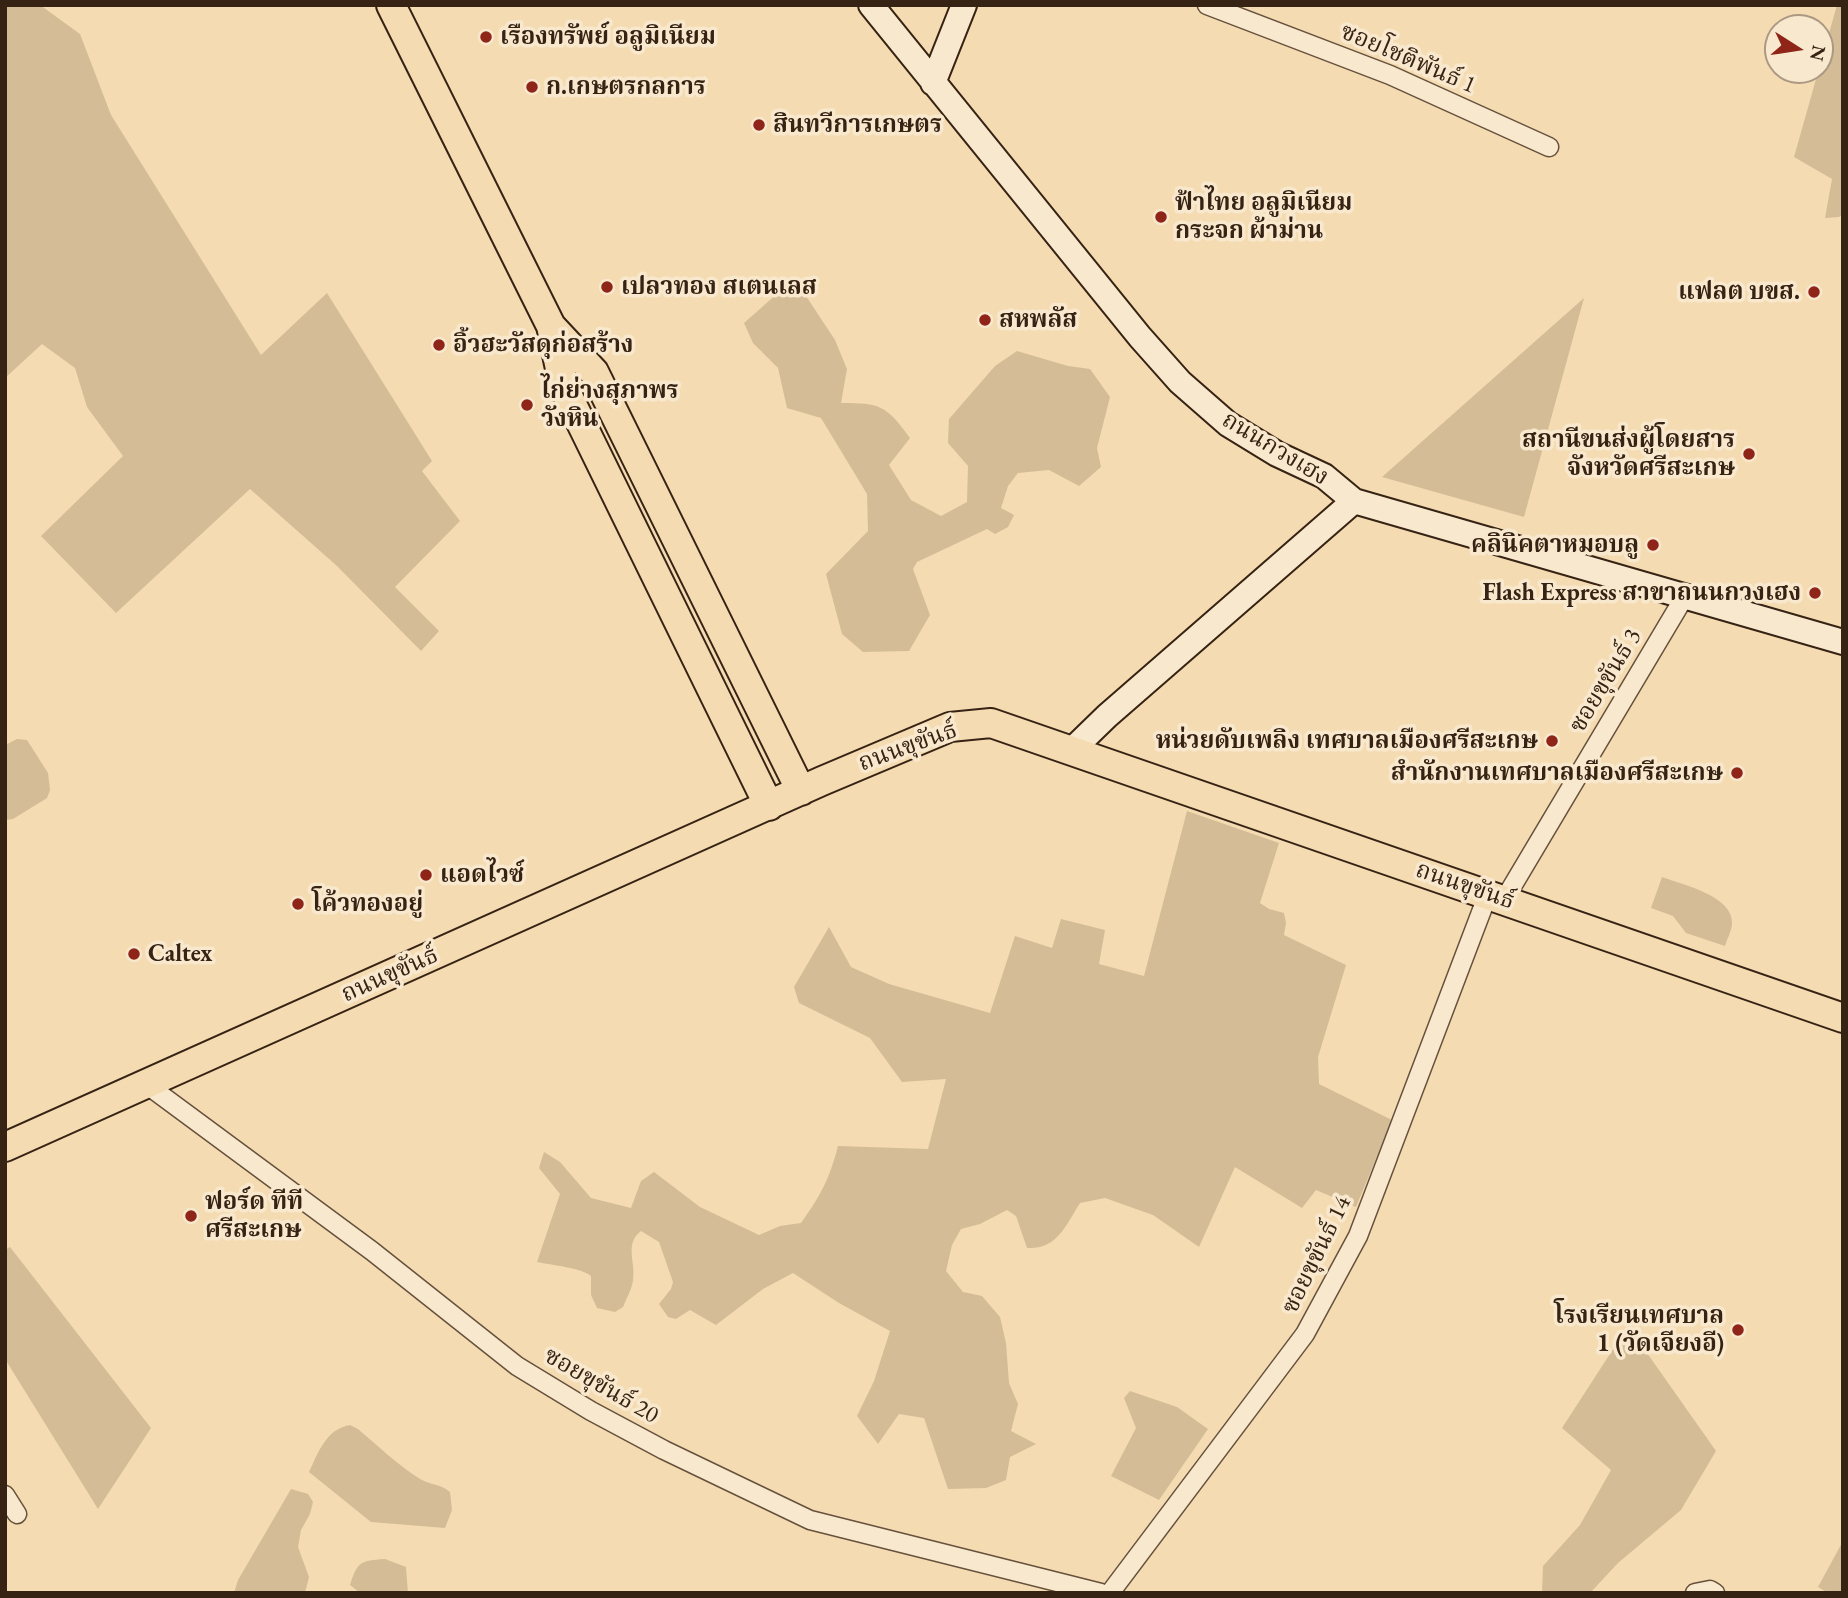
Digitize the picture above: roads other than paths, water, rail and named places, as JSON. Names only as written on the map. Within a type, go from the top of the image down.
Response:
[{"type":"main road","points":[[391,5],[551,326],[564,388],[769,806]]},
{"type":"main road","points":[[551,326],[594,372],[801,791]]},
{"type":"main road","name":"ถนนขุขันธ์","points":[[5,1147],[801,791],[950,727],[991,723],[1843,1018]]},
{"type":"street","name":"ถนนกวงเฮง","points":[[871,5],[1140,337],[1180,382],[1228,425],[1277,454],[1324,476],[1354,500],[1843,642]]},
{"type":"street","points":[[933,83],[964,5]]},
{"type":"street","name":"ซอยโชติพันธ์ 1","points":[[1207,5],[1390,75],[1549,148]]},
{"type":"street","points":[[1072,750],[1107,716],[1354,500]]},
{"type":"street","name":"ซอยขุขันธ์ 3","points":[[1496,897],[1685,596]]},
{"type":"street","name":"ซอยขุขันธ์ 14","points":[[1110,1593],[1305,1334],[1358,1236],[1496,897]]},
{"type":"street","name":"ซอยขุขันธ์ 20","points":[[146,1084],[372,1251],[517,1366],[640,1437],[810,1520],[1101,1593]]},
{"type":"street","points":[[5,1495],[17,1514]]},
{"type":"street","points":[[1695,1593],[1710,1590],[1715,1593]]},
{"type":"place","name":"เรืองทรัพย์ อลูมิเนียม","points":[[486,37]]},
{"type":"place","name":"ก.เกษตรกลการ","points":[[532,87]]},
{"type":"place","name":"สินทวีการเกษตร","points":[[759,125]]},
{"type":"place","name":"ฟ้าไทย อลูมิเนียม กระจก ผ้าม่าน","points":[[1161,217]]},
{"type":"place","name":"เปลวทอง สเตนเลส","points":[[607,287]]},
{"type":"place","name":"แฟลต บขส.","points":[[1814,292]]},
{"type":"place","name":"สหพลัส","points":[[985,320]]},
{"type":"place","name":"อิ้วฮะวัสดุก่อสร้าง","points":[[439,345]]},
{"type":"place","name":"ไก่ย่างสุภาพร วังหิน","points":[[527,405]]},
{"type":"place","name":"สถานีขนส่งผู้โดยสาร จังหวัดศรีสะเกษ","points":[[1749,454]]},
{"type":"place","name":"คลินิคตาหมอบลู","points":[[1653,545]]},
{"type":"place","name":"Flash Express สาขาถนนกวงเฮง","points":[[1815,593]]},
{"type":"place","name":"หน่วยดับเพลิง เทศบาลเมืองศรีสะเกษ","points":[[1552,741]]},
{"type":"place","name":"สำนักงานเทศบาลเมืองศรีสะเกษ","points":[[1737,773]]},
{"type":"place","name":"แอดไวซ์","points":[[426,875]]},
{"type":"place","name":"โค้วทองอยู่","points":[[298,904]]},
{"type":"place","name":"Caltex","points":[[134,954]]},
{"type":"place","name":"ฟอร์ด ทีที ศรีสะเกษ","points":[[191,1216]]},
{"type":"place","name":"โรงเรียนเทศบาล 1 (วัดเจียงอี)","points":[[1738,1330]]}]
